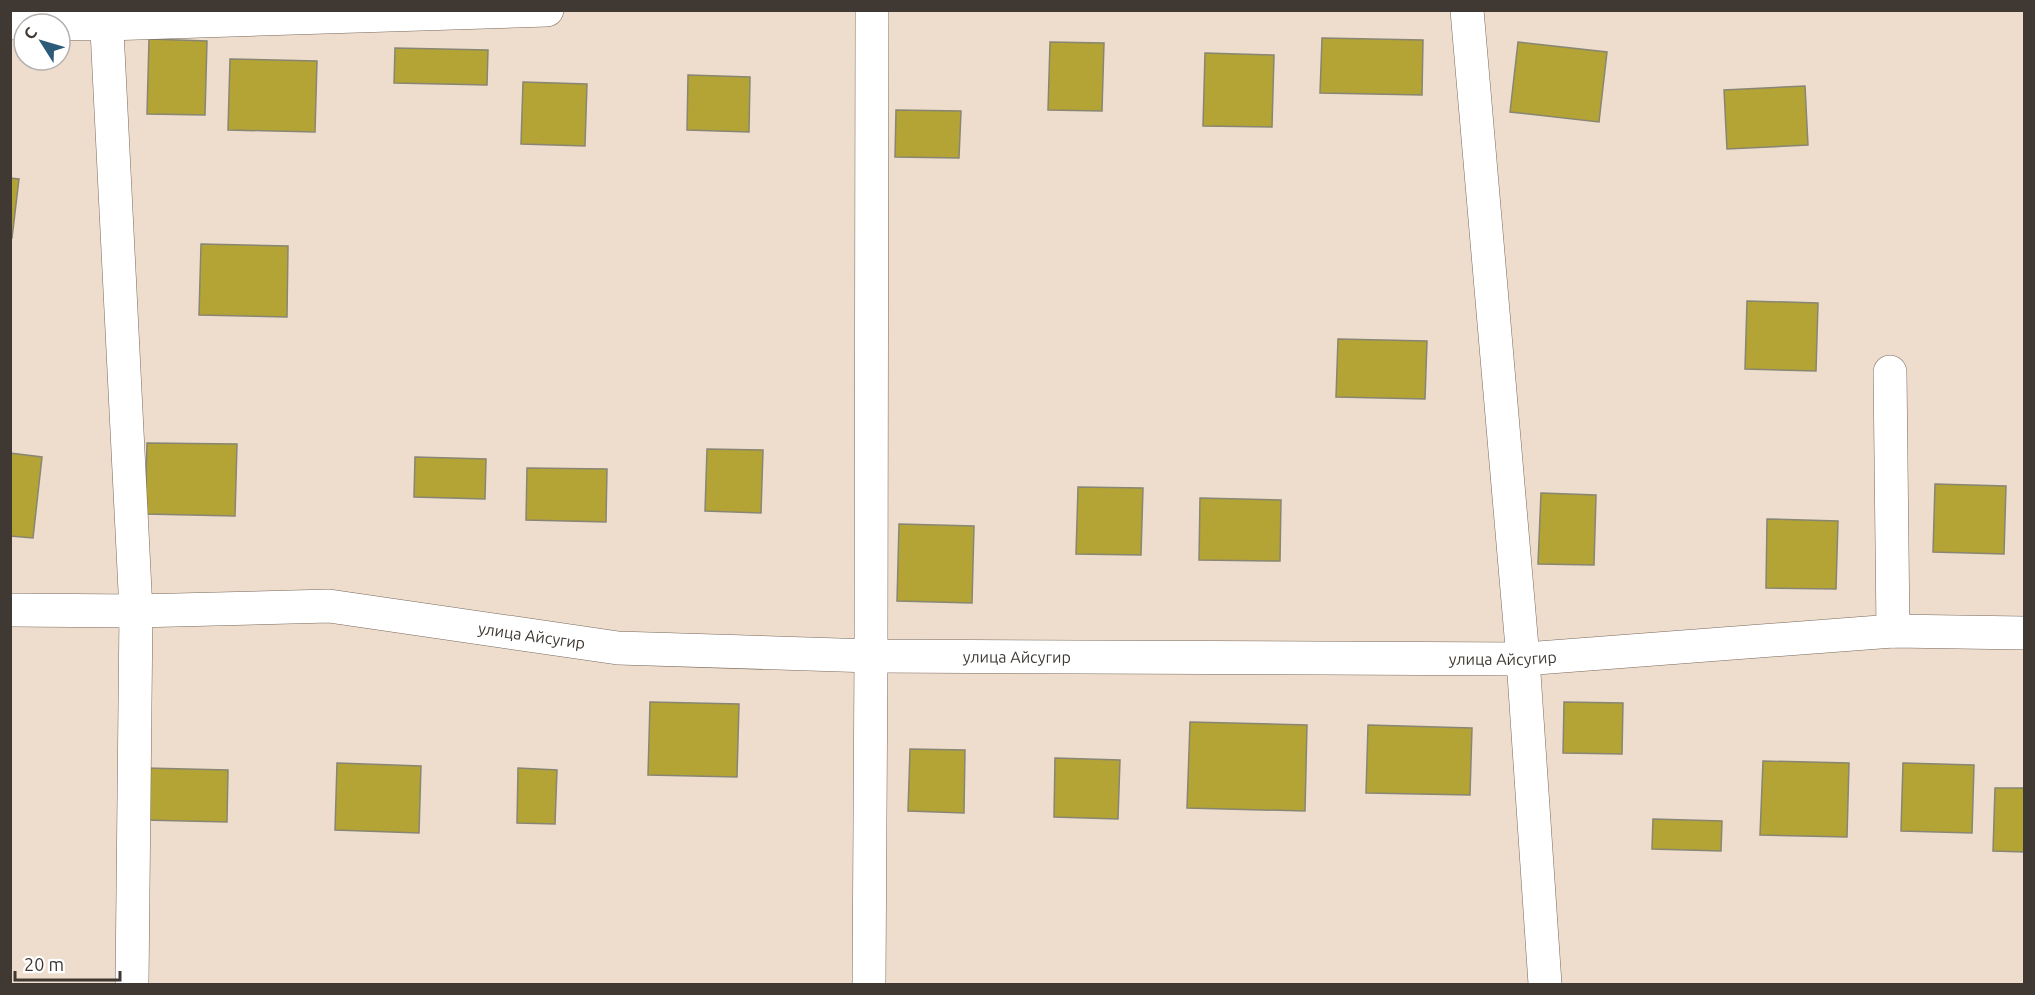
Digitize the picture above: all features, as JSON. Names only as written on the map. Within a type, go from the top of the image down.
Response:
[{"type":"street","points":[[10,23],[107,17],[547,10]]},
{"type":"street","points":[[869,984],[872,656],[872,10]]},
{"type":"street","points":[[1467,10],[1523,659],[1545,984]]},
{"type":"street","points":[[107,17],[136,611],[132,984]]},
{"type":"street","points":[[1890,372],[1893,631]]},
{"type":"street","name":"улица Айсугир","points":[[10,610],[136,611],[329,606],[618,648],[872,656],[1523,659],[1893,631],[2025,633]]},
{"type":"building","points":[[1322,38],[1423,40],[1422,95],[1320,93]]},
{"type":"building","points":[[149,39],[207,41],[205,115],[147,114]]},
{"type":"building","points":[[1050,42],[1104,43],[1102,111],[1048,110]]},
{"type":"building","points":[[1518,42],[1607,52],[1599,122],[1510,112]]},
{"type":"building","points":[[395,48],[488,50],[487,85],[394,83]]},
{"type":"building","points":[[1205,53],[1274,55],[1272,127],[1203,126]]},
{"type":"building","points":[[230,59],[317,61],[315,132],[228,130]]},
{"type":"building","points":[[688,75],[750,77],[749,132],[687,130]]},
{"type":"building","points":[[523,82],[587,84],[585,146],[521,144]]},
{"type":"building","points":[[1805,86],[1808,145],[1727,149],[1724,90]]},
{"type":"building","points":[[896,110],[961,111],[959,158],[895,157]]},
{"type":"building","points":[[10,178],[19,179],[12,238],[10,238]]},
{"type":"building","points":[[201,244],[288,246],[287,317],[199,315]]},
{"type":"building","points":[[1747,301],[1818,303],[1816,371],[1745,369]]},
{"type":"building","points":[[1338,339],[1427,341],[1425,399],[1336,397]]},
{"type":"building","points":[[147,443],[237,444],[235,516],[145,514]]},
{"type":"building","points":[[707,449],[763,450],[761,513],[705,511]]},
{"type":"building","points":[[10,453],[42,457],[33,538],[10,536]]},
{"type":"building","points":[[415,457],[486,459],[485,499],[414,497]]},
{"type":"building","points":[[527,468],[607,469],[606,522],[526,520]]},
{"type":"building","points":[[1935,484],[2006,486],[2004,554],[1933,552]]},
{"type":"building","points":[[1078,487],[1143,488],[1141,555],[1076,554]]},
{"type":"building","points":[[1541,493],[1596,495],[1594,565],[1538,564]]},
{"type":"building","points":[[1200,498],[1281,500],[1280,561],[1199,560]]},
{"type":"building","points":[[1767,519],[1838,521],[1836,589],[1766,588]]},
{"type":"building","points":[[899,524],[974,526],[972,603],[897,601]]},
{"type":"building","points":[[650,702],[739,704],[737,777],[648,775]]},
{"type":"building","points":[[1564,702],[1623,703],[1622,754],[1563,753]]},
{"type":"building","points":[[1190,722],[1307,725],[1305,811],[1187,808]]},
{"type":"building","points":[[1368,725],[1472,728],[1470,795],[1366,793]]},
{"type":"building","points":[[910,749],[965,750],[964,813],[908,811]]},
{"type":"building","points":[[1055,758],[1120,760],[1118,819],[1054,817]]},
{"type":"building","points":[[1763,761],[1849,763],[1847,837],[1760,835]]},
{"type":"building","points":[[337,763],[421,766],[419,833],[335,830]]},
{"type":"building","points":[[1903,763],[1974,765],[1972,833],[1901,831]]},
{"type":"building","points":[[146,768],[228,770],[227,822],[144,820]]},
{"type":"building","points":[[518,768],[557,770],[555,824],[517,823]]},
{"type":"building","points":[[1995,788],[2024,788],[2024,852],[1993,851]]},
{"type":"building","points":[[1653,819],[1722,821],[1721,851],[1652,849]]}]
